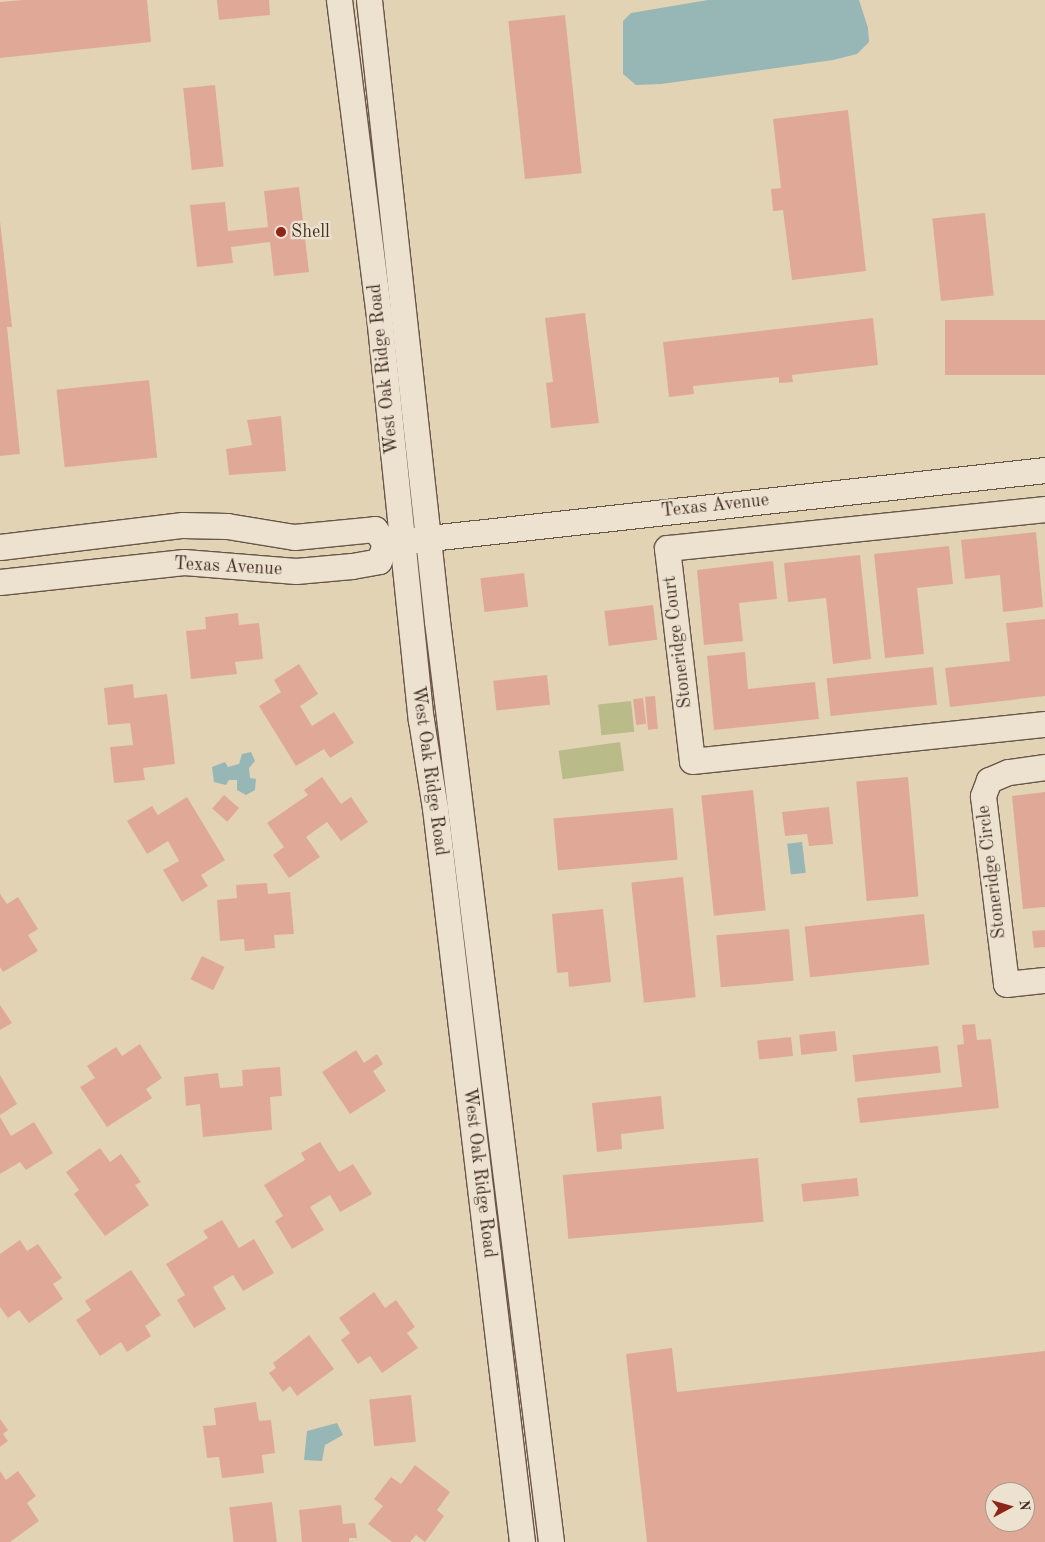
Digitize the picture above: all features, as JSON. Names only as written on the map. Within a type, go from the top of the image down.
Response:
[{"type":"street","name":"West Oak Ridge Road","points":[[339,0],[366,210],[393,542],[435,808],[522,1542]]},
{"type":"street","points":[[353,0],[357,35],[361,40],[373,42]]},
{"type":"street","name":"West Oak Ridge Road","points":[[369,0],[429,537],[551,1542]]},
{"type":"street","name":"Texas Avenue","points":[[2,547],[157,527],[227,526],[294,537],[375,529],[393,542],[1045,470]]},
{"type":"street","name":"Stoneridge Court","points":[[1045,509],[667,548],[692,761],[1045,724]]},
{"type":"street","points":[[157,527],[160,563]]},
{"type":"street","points":[[294,537],[296,571]]},
{"type":"street","name":"Texas Avenue","points":[[3,582],[160,563],[218,562],[296,571],[379,561],[393,542]]},
{"type":"street","points":[[2,547],[3,582]]},
{"type":"street","name":"Stoneridge Circle","points":[[1045,767],[1008,772],[989,780],[983,796],[1006,984],[1045,980]]},
{"type":"street","points":[[435,808],[449,827],[461,921],[468,928],[477,928]]},
{"type":"street","points":[[484,1213],[497,1234],[507,1291],[522,1293]]},
{"type":"green space","points":[[631,701],[634,732],[601,735],[598,704]]},
{"type":"green space","points":[[620,742],[624,771],[563,779],[559,751]]},
{"type":"water","points":[[708,0],[859,0],[868,28],[869,42],[857,54],[833,60],[661,84],[636,85],[623,74],[623,21],[631,13]]},
{"type":"water","points":[[251,752],[255,761],[249,768],[250,778],[256,779],[255,790],[246,795],[237,790],[237,780],[229,780],[226,785],[214,782],[212,767],[225,762],[228,767],[239,764],[242,754]]},
{"type":"water","points":[[802,842],[806,873],[791,875],[787,844]]},
{"type":"water","points":[[337,1423],[343,1435],[325,1445],[322,1461],[304,1460],[307,1431]]},
{"type":"building","points":[[23,0],[147,0],[151,42],[0,58],[0,2]]},
{"type":"building","points":[[217,0],[269,0],[270,15],[219,20]]},
{"type":"building","points":[[565,15],[582,173],[525,179],[508,21]]},
{"type":"building","points":[[215,85],[224,167],[192,170],[183,88]]},
{"type":"building","points":[[848,110],[866,271],[792,280],[783,210],[773,211],[771,189],[781,188],[773,119]]},
{"type":"building","points":[[299,187],[309,272],[274,276],[270,242],[231,247],[233,263],[197,267],[190,205],[225,202],[228,231],[268,227],[264,191]]},
{"type":"building","points":[[985,213],[994,296],[941,301],[932,219]]},
{"type":"building","points":[[0,221],[12,327],[7,327],[20,454],[0,456]]},
{"type":"building","points":[[585,313],[599,423],[551,428],[546,383],[553,382],[545,318]]},
{"type":"building","points":[[873,318],[878,365],[792,375],[793,382],[779,383],[779,377],[693,386],[694,394],[669,397],[663,342]]},
{"type":"building","points":[[945,320],[1045,320],[1045,375],[945,375]]},
{"type":"building","points":[[149,380],[157,458],[65,467],[57,390]]},
{"type":"building","points":[[281,416],[286,471],[229,475],[226,449],[252,445],[247,420]]},
{"type":"building","points":[[1036,532],[1043,607],[1003,612],[1000,575],[965,579],[961,540]]},
{"type":"building","points":[[949,546],[953,584],[917,588],[924,654],[885,658],[874,554]]},
{"type":"building","points":[[860,555],[871,659],[833,664],[826,598],[788,602],[784,563]]},
{"type":"building","points":[[773,561],[777,599],[739,603],[743,641],[704,645],[697,570]]},
{"type":"building","points":[[524,573],[528,607],[484,612],[480,578]]},
{"type":"building","points":[[653,605],[657,640],[609,646],[604,611]]},
{"type":"building","points":[[238,613],[239,625],[259,623],[263,659],[235,662],[237,674],[191,679],[186,631],[206,629],[205,617]]},
{"type":"building","points":[[1045,619],[1045,696],[950,707],[945,668],[1010,661],[1006,623]]},
{"type":"building","points":[[745,652],[748,689],[815,682],[819,719],[714,730],[707,656]]},
{"type":"building","points":[[299,664],[318,694],[300,706],[312,726],[334,712],[354,743],[330,758],[324,749],[296,766],[259,706],[281,692],[274,680]]},
{"type":"building","points":[[933,667],[937,705],[831,716],[827,678]]},
{"type":"building","points":[[547,675],[550,705],[496,710],[493,681]]},
{"type":"building","points":[[133,684],[134,698],[167,694],[175,764],[143,768],[145,780],[114,783],[110,747],[133,745],[130,723],[108,725],[104,688]]},
{"type":"building","points":[[655,696],[658,729],[648,730],[645,697]]},
{"type":"building","points":[[643,698],[646,724],[636,725],[633,699]]},
{"type":"building","points":[[322,777],[341,804],[351,797],[368,822],[341,841],[327,822],[306,837],[320,857],[289,878],[273,855],[284,847],[267,823],[308,795],[304,790]]},
{"type":"building","points":[[908,777],[918,897],[867,901],[856,782]]},
{"type":"building","points":[[753,790],[766,910],[714,916],[701,795]]},
{"type":"building","points":[[1045,792],[1045,907],[1023,909],[1012,796]]},
{"type":"building","points":[[224,795],[239,808],[227,822],[212,809]]},
{"type":"building","points":[[187,797],[225,860],[201,875],[208,886],[182,902],[163,870],[179,861],[168,841],[147,854],[127,821],[152,806],[158,815]]},
{"type":"building","points":[[829,807],[833,844],[809,846],[807,834],[785,836],[782,812]]},
{"type":"building","points":[[673,808],[678,860],[558,870],[553,818]]},
{"type":"building","points":[[683,877],[696,997],[644,1003],[631,882]]},
{"type":"building","points":[[267,883],[268,894],[290,892],[294,934],[274,935],[275,948],[245,951],[244,939],[220,941],[217,900],[237,898],[236,885]]},
{"type":"building","points":[[0,894],[7,904],[18,897],[38,929],[28,935],[38,951],[3,972],[0,967]]},
{"type":"building","points":[[603,909],[611,982],[569,987],[568,972],[557,973],[552,914]]},
{"type":"building","points":[[924,914],[929,965],[810,977],[805,927]]},
{"type":"building","points":[[789,929],[794,981],[721,987],[716,935]]},
{"type":"building","points":[[1045,930],[1045,947],[1034,948],[1032,931]]},
{"type":"building","points":[[202,956],[224,967],[213,990],[191,979]]},
{"type":"building","points":[[0,1005],[12,1023],[0,1030]]},
{"type":"building","points":[[975,1024],[977,1040],[991,1039],[999,1108],[860,1123],[857,1098],[962,1087],[957,1045],[964,1044],[962,1025]]},
{"type":"building","points":[[835,1031],[837,1051],[801,1055],[799,1035]]},
{"type":"building","points":[[791,1037],[793,1056],[759,1059],[757,1041]]},
{"type":"building","points":[[140,1044],[162,1078],[146,1089],[152,1098],[107,1127],[80,1087],[95,1078],[87,1066],[116,1047],[122,1056]]},
{"type":"building","points":[[938,1046],[941,1073],[855,1082],[852,1055]]},
{"type":"building","points":[[356,1050],[364,1063],[377,1054],[383,1064],[373,1071],[386,1091],[350,1114],[322,1072]]},
{"type":"building","points":[[280,1067],[282,1096],[270,1097],[272,1130],[203,1137],[200,1104],[186,1106],[184,1077],[218,1073],[220,1088],[243,1086],[242,1070]]},
{"type":"building","points":[[0,1075],[17,1104],[0,1115]]},
{"type":"building","points":[[661,1096],[664,1129],[621,1134],[622,1149],[597,1152],[592,1103]]},
{"type":"building","points":[[0,1117],[11,1136],[34,1122],[53,1153],[26,1170],[20,1162],[0,1174]]},
{"type":"building","points":[[320,1142],[339,1172],[353,1164],[372,1194],[340,1212],[330,1195],[310,1207],[324,1230],[292,1249],[275,1221],[283,1216],[264,1185],[305,1160],[301,1153]]},
{"type":"building","points":[[100,1148],[110,1162],[121,1154],[141,1182],[135,1185],[149,1205],[105,1236],[74,1194],[79,1190],[66,1172]]},
{"type":"building","points":[[758,1158],[764,1222],[568,1239],[563,1175]]},
{"type":"building","points":[[857,1178],[859,1196],[803,1202],[801,1184]]},
{"type":"building","points":[[222,1220],[239,1248],[254,1239],[274,1273],[243,1291],[233,1275],[213,1287],[226,1309],[194,1328],[177,1300],[185,1295],[166,1264],[208,1238],[203,1231]]},
{"type":"building","points":[[20,1240],[27,1251],[38,1244],[62,1278],[53,1284],[63,1299],[29,1323],[19,1310],[8,1318],[0,1307],[0,1254]]},
{"type":"building","points":[[131,1270],[161,1315],[145,1326],[151,1336],[127,1352],[121,1342],[100,1356],[76,1320],[91,1310],[85,1301]]},
{"type":"building","points":[[374,1292],[385,1308],[396,1300],[415,1327],[407,1333],[418,1348],[382,1373],[370,1356],[358,1364],[341,1340],[350,1333],[339,1318]]},
{"type":"building","points":[[309,1335],[334,1369],[297,1396],[290,1386],[283,1392],[269,1373],[276,1368],[273,1363]]},
{"type":"building","points":[[672,1348],[677,1392],[1045,1351],[1045,1542],[647,1542],[626,1354]]},
{"type":"building","points":[[411,1395],[416,1442],[374,1446],[369,1399]]},
{"type":"building","points":[[256,1402],[259,1421],[271,1420],[275,1453],[262,1455],[264,1473],[222,1478],[219,1457],[207,1458],[203,1426],[216,1425],[214,1408]]},
{"type":"building","points":[[0,1419],[8,1430],[3,1434],[8,1441],[0,1447]]},
{"type":"building","points":[[415,1465],[450,1492],[437,1510],[444,1516],[425,1542],[416,1535],[410,1542],[392,1542],[368,1524],[383,1506],[374,1499],[391,1477],[401,1484]]},
{"type":"building","points":[[0,1471],[6,1480],[18,1471],[36,1496],[27,1503],[39,1521],[10,1542],[0,1542]]},
{"type":"building","points":[[272,1502],[277,1542],[234,1542],[229,1507]]},
{"type":"building","points":[[341,1505],[343,1524],[355,1523],[357,1538],[349,1538],[349,1542],[302,1542],[299,1510]]},
{"type":"place","name":"Shell","points":[[281,232]]}]
